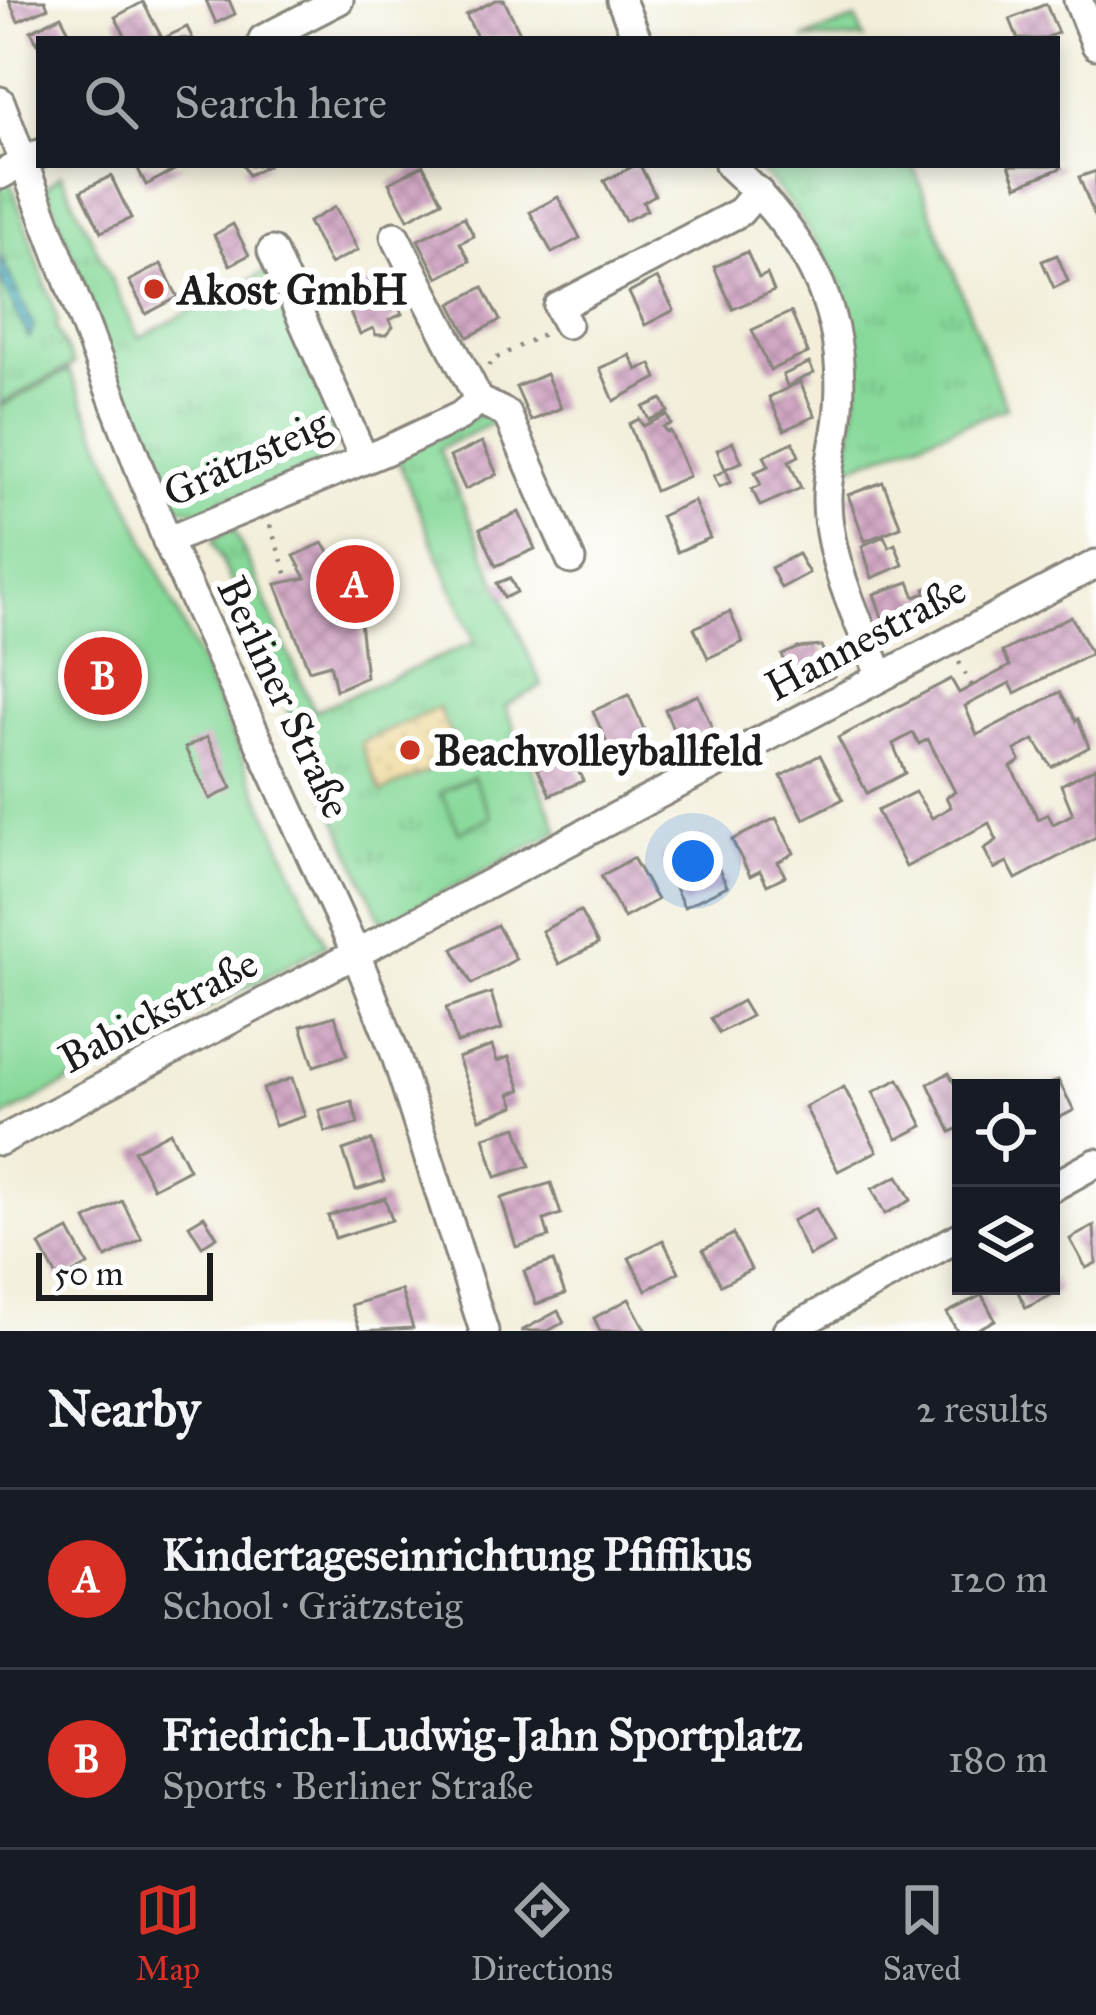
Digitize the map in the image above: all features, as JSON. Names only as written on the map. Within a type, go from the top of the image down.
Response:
[{"type":"street","points":[[269,36],[339,0]]},
{"type":"street","points":[[621,0],[636,36]]},
{"type":"street","points":[[1078,0],[1096,45]]},
{"type":"street","name":"Berliner Straße","points":[[0,101],[32,158],[167,541],[356,953],[395,1053],[484,1331]]},
{"type":"street","points":[[0,175],[32,158]]},
{"type":"street","points":[[731,168],[779,214],[813,268],[836,339],[839,404],[826,497],[830,529],[880,676]]},
{"type":"street","points":[[562,316],[740,212],[758,191]]},
{"type":"street","points":[[395,236],[479,400],[507,414],[571,560]]},
{"type":"street","name":"Grätzsteig","points":[[167,541],[363,458],[272,251]]},
{"type":"street","points":[[363,458],[460,416],[479,400]]},
{"type":"street","name":"Hannestraße","points":[[356,953],[1096,564]]},
{"type":"street","name":"Babickstraße","points":[[0,1141],[356,953]]},
{"type":"street","points":[[1053,1187],[1096,1163]]},
{"type":"street","points":[[787,1331],[952,1242]]},
{"type":"path","points":[[479,400],[490,361],[562,316]]},
{"type":"path","points":[[261,500],[290,582]]},
{"type":"green space","points":[[856,19],[863,36],[811,36]]},
{"type":"green space","points":[[0,151],[58,320],[56,328],[74,364],[0,404]]},
{"type":"green space","points":[[757,168],[914,168],[1006,408],[847,468],[857,371],[848,315],[817,244]]},
{"type":"green space","points":[[61,174],[139,338],[269,270],[340,433],[336,447],[321,464],[206,513],[166,504],[46,187]]},
{"type":"green space","points":[[69,370],[326,945],[0,1119],[0,407]]},
{"type":"green space","points":[[498,405],[503,418],[439,449],[542,686],[505,706],[559,831],[383,924],[213,541],[233,527],[314,711],[475,642],[396,456]]},
{"type":"green space","points":[[473,777],[491,817],[459,832],[441,792]]},
{"type":"sand","name":"Beachvolleyballfeld","points":[[438,708],[460,757],[381,792],[360,743]]},
{"type":"water","points":[[0,255],[34,327],[29,338],[0,277]]},
{"type":"building","points":[[9,0],[45,0],[48,8],[18,21]]},
{"type":"building","points":[[206,0],[229,0],[235,14],[216,23]]},
{"type":"building","points":[[504,0],[522,36],[476,36],[466,15]]},
{"type":"building","points":[[143,2],[161,36],[125,36],[115,17]]},
{"type":"building","points":[[1046,4],[1058,33],[1017,36],[1010,19]]},
{"type":"building","points":[[61,16],[71,36],[36,36],[36,40],[31,31]]},
{"type":"building","points":[[187,27],[192,36],[168,36]]},
{"type":"building","points":[[1060,165],[1061,168],[1017,186],[1010,168]]},
{"type":"building","points":[[138,168],[178,168],[146,185]]},
{"type":"building","points":[[425,168],[442,201],[408,219],[389,183]]},
{"type":"building","points":[[630,168],[642,168],[655,195],[643,202],[647,210],[625,221],[604,181]]},
{"type":"building","points":[[1096,171],[1096,219],[1079,177]]},
{"type":"building","points":[[111,176],[131,218],[101,232],[81,191]]},
{"type":"building","points":[[558,197],[580,238],[552,253],[530,212]]},
{"type":"building","points":[[335,207],[358,250],[330,264],[308,222]]},
{"type":"building","points":[[464,217],[474,236],[460,243],[470,261],[438,278],[418,240]]},
{"type":"building","points":[[233,224],[249,255],[230,265],[214,235]]},
{"type":"building","points":[[747,252],[759,278],[767,274],[774,291],[733,309],[714,267]]},
{"type":"building","points":[[1057,255],[1068,281],[1054,288],[1042,261]]},
{"type":"building","name":"Akost GmbH","points":[[161,264],[178,297],[146,314],[129,281]]},
{"type":"building","points":[[385,278],[402,314],[389,320],[393,327],[386,335],[376,335],[373,328],[360,334],[343,298],[356,292],[355,288]]},
{"type":"building","points":[[657,278],[674,310],[645,325],[629,293]]},
{"type":"building","points":[[483,287],[500,320],[468,337],[451,304]]},
{"type":"building","points":[[791,312],[808,353],[770,370],[752,330]]},
{"type":"building","points":[[630,355],[637,370],[651,364],[657,378],[614,401],[600,368]]},
{"type":"building","points":[[809,363],[814,373],[787,386],[783,375]]},
{"type":"building","points":[[546,374],[561,408],[531,421],[516,387]]},
{"type":"building","points":[[800,382],[815,416],[784,430],[769,397]]},
{"type":"building","points":[[662,399],[668,412],[649,420],[643,407]]},
{"type":"building","points":[[667,415],[671,424],[663,427],[670,431],[689,476],[655,491],[629,424],[639,419],[643,426]]},
{"type":"building","points":[[482,442],[497,474],[465,489],[450,457]]},
{"type":"building","points":[[733,442],[742,462],[725,469],[717,450]]},
{"type":"building","points":[[793,442],[799,456],[789,461],[801,488],[760,506],[752,489],[761,485],[755,472],[769,466],[764,456]]},
{"type":"building","points":[[726,470],[731,482],[719,487],[714,476]]},
{"type":"building","points":[[883,482],[901,527],[865,541],[848,495]]},
{"type":"building","points":[[694,501],[710,538],[677,552],[661,516]]},
{"type":"building","points":[[519,512],[535,549],[496,566],[480,529]]},
{"type":"building","points":[[884,536],[889,547],[895,544],[903,565],[872,578],[862,546]]},
{"type":"building","points":[[323,543],[359,612],[366,677],[336,690],[330,664],[309,670],[276,584],[306,578],[294,556]]},
{"type":"building","points":[[798,554],[809,573],[781,588],[771,568]]},
{"type":"building","points":[[510,578],[517,592],[504,598],[497,583]]},
{"type":"building","points":[[909,582],[915,597],[924,594],[931,613],[886,629],[874,594]]},
{"type":"building","points":[[938,584],[946,607],[933,612],[925,589]]},
{"type":"building","points":[[730,612],[743,642],[708,658],[694,628]]},
{"type":"building","points":[[1071,616],[1091,654],[1015,693],[1010,683],[965,706],[977,735],[1060,692],[1089,747],[1052,767],[1034,740],[1015,750],[1020,761],[1011,767],[1038,819],[1048,814],[1053,824],[1073,814],[1061,785],[1096,767],[1096,837],[1016,879],[1007,862],[994,869],[984,849],[997,840],[989,823],[906,867],[877,811],[915,792],[932,818],[951,807],[946,797],[955,792],[928,739],[919,744],[913,733],[893,744],[905,773],[867,793],[838,738],[951,679],[959,693],[1010,666],[1002,652]]},
{"type":"building","points":[[821,646],[835,676],[797,693],[782,655]]},
{"type":"building","points":[[629,695],[649,741],[613,757],[593,711]]},
{"type":"building","points":[[698,695],[712,728],[678,742],[665,709]]},
{"type":"building","points":[[207,737],[232,788],[210,799],[185,748]]},
{"type":"building","points":[[569,748],[583,781],[550,795],[535,762]]},
{"type":"building","points":[[820,755],[843,799],[804,819],[781,776]]},
{"type":"building","points":[[776,818],[794,853],[778,862],[785,876],[767,885],[760,871],[750,876],[732,840]]},
{"type":"building","points":[[703,837],[727,886],[684,907],[661,858]]},
{"type":"building","points":[[633,858],[657,900],[624,918],[601,876]]},
{"type":"building","points":[[580,911],[598,944],[559,964],[542,931]]},
{"type":"building","points":[[497,925],[516,959],[472,984],[453,949]]},
{"type":"building","points":[[491,993],[502,1029],[457,1043],[446,1008]]},
{"type":"building","points":[[742,1001],[751,1016],[719,1033],[711,1018]]},
{"type":"building","points":[[335,1016],[347,1055],[314,1066],[301,1026]]},
{"type":"building","points":[[492,1046],[497,1061],[509,1057],[521,1090],[510,1094],[515,1106],[480,1119],[458,1058]]},
{"type":"building","points":[[949,1073],[952,1079],[951,1132],[928,1084]]},
{"type":"building","points":[[292,1078],[305,1116],[275,1126],[263,1089]]},
{"type":"building","points":[[899,1079],[923,1126],[897,1139],[873,1092]]},
{"type":"building","points":[[1060,1084],[1074,1110],[1060,1117]]},
{"type":"building","points":[[844,1087],[877,1151],[838,1171],[805,1107]]},
{"type":"building","points":[[352,1101],[358,1124],[325,1132],[319,1110]]},
{"type":"building","points":[[517,1127],[530,1166],[496,1177],[484,1137]]},
{"type":"building","points":[[170,1132],[189,1169],[153,1188],[134,1151]]},
{"type":"building","points":[[372,1140],[384,1181],[356,1190],[343,1150]]},
{"type":"building","points":[[898,1176],[911,1200],[885,1214],[872,1189]]},
{"type":"building","points":[[551,1183],[561,1214],[544,1220],[549,1237],[516,1247],[501,1198]]},
{"type":"building","points":[[385,1198],[392,1220],[335,1238],[328,1216]]},
{"type":"building","points":[[122,1201],[142,1239],[106,1258],[86,1220]]},
{"type":"building","points":[[816,1208],[834,1243],[809,1256],[792,1221]]},
{"type":"building","points":[[204,1216],[217,1237],[202,1246],[189,1225]]},
{"type":"building","points":[[1094,1226],[1096,1263],[1086,1268],[1070,1239]]},
{"type":"building","points":[[69,1230],[88,1265],[59,1281],[40,1245]]},
{"type":"building","points":[[733,1234],[751,1269],[721,1285],[703,1250]]},
{"type":"building","points":[[663,1240],[679,1272],[646,1290],[629,1258]]},
{"type":"building","points":[[553,1261],[565,1294],[536,1304],[524,1271]]},
{"type":"building","points":[[401,1290],[413,1328],[360,1331],[351,1305]]},
{"type":"building","points":[[982,1295],[995,1320],[974,1331],[957,1331],[947,1313]]},
{"type":"building","points":[[1020,1295],[1051,1295],[1026,1308]]},
{"type":"building","points":[[629,1299],[646,1331],[600,1331],[594,1318]]},
{"type":"building","points":[[558,1311],[564,1322],[548,1331],[521,1331]]},
{"type":"place","name":"Akost GmbH","points":[[154,289]]},
{"type":"place","name":"Kindertageseinrichtung Pfiffikus","points":[[355,584]]},
{"type":"place","name":"Friedrich-Ludwig-Jahn Sportplatz","points":[[103,676]]},
{"type":"place","name":"Beachvolleyballfeld","points":[[410,750]]}]
